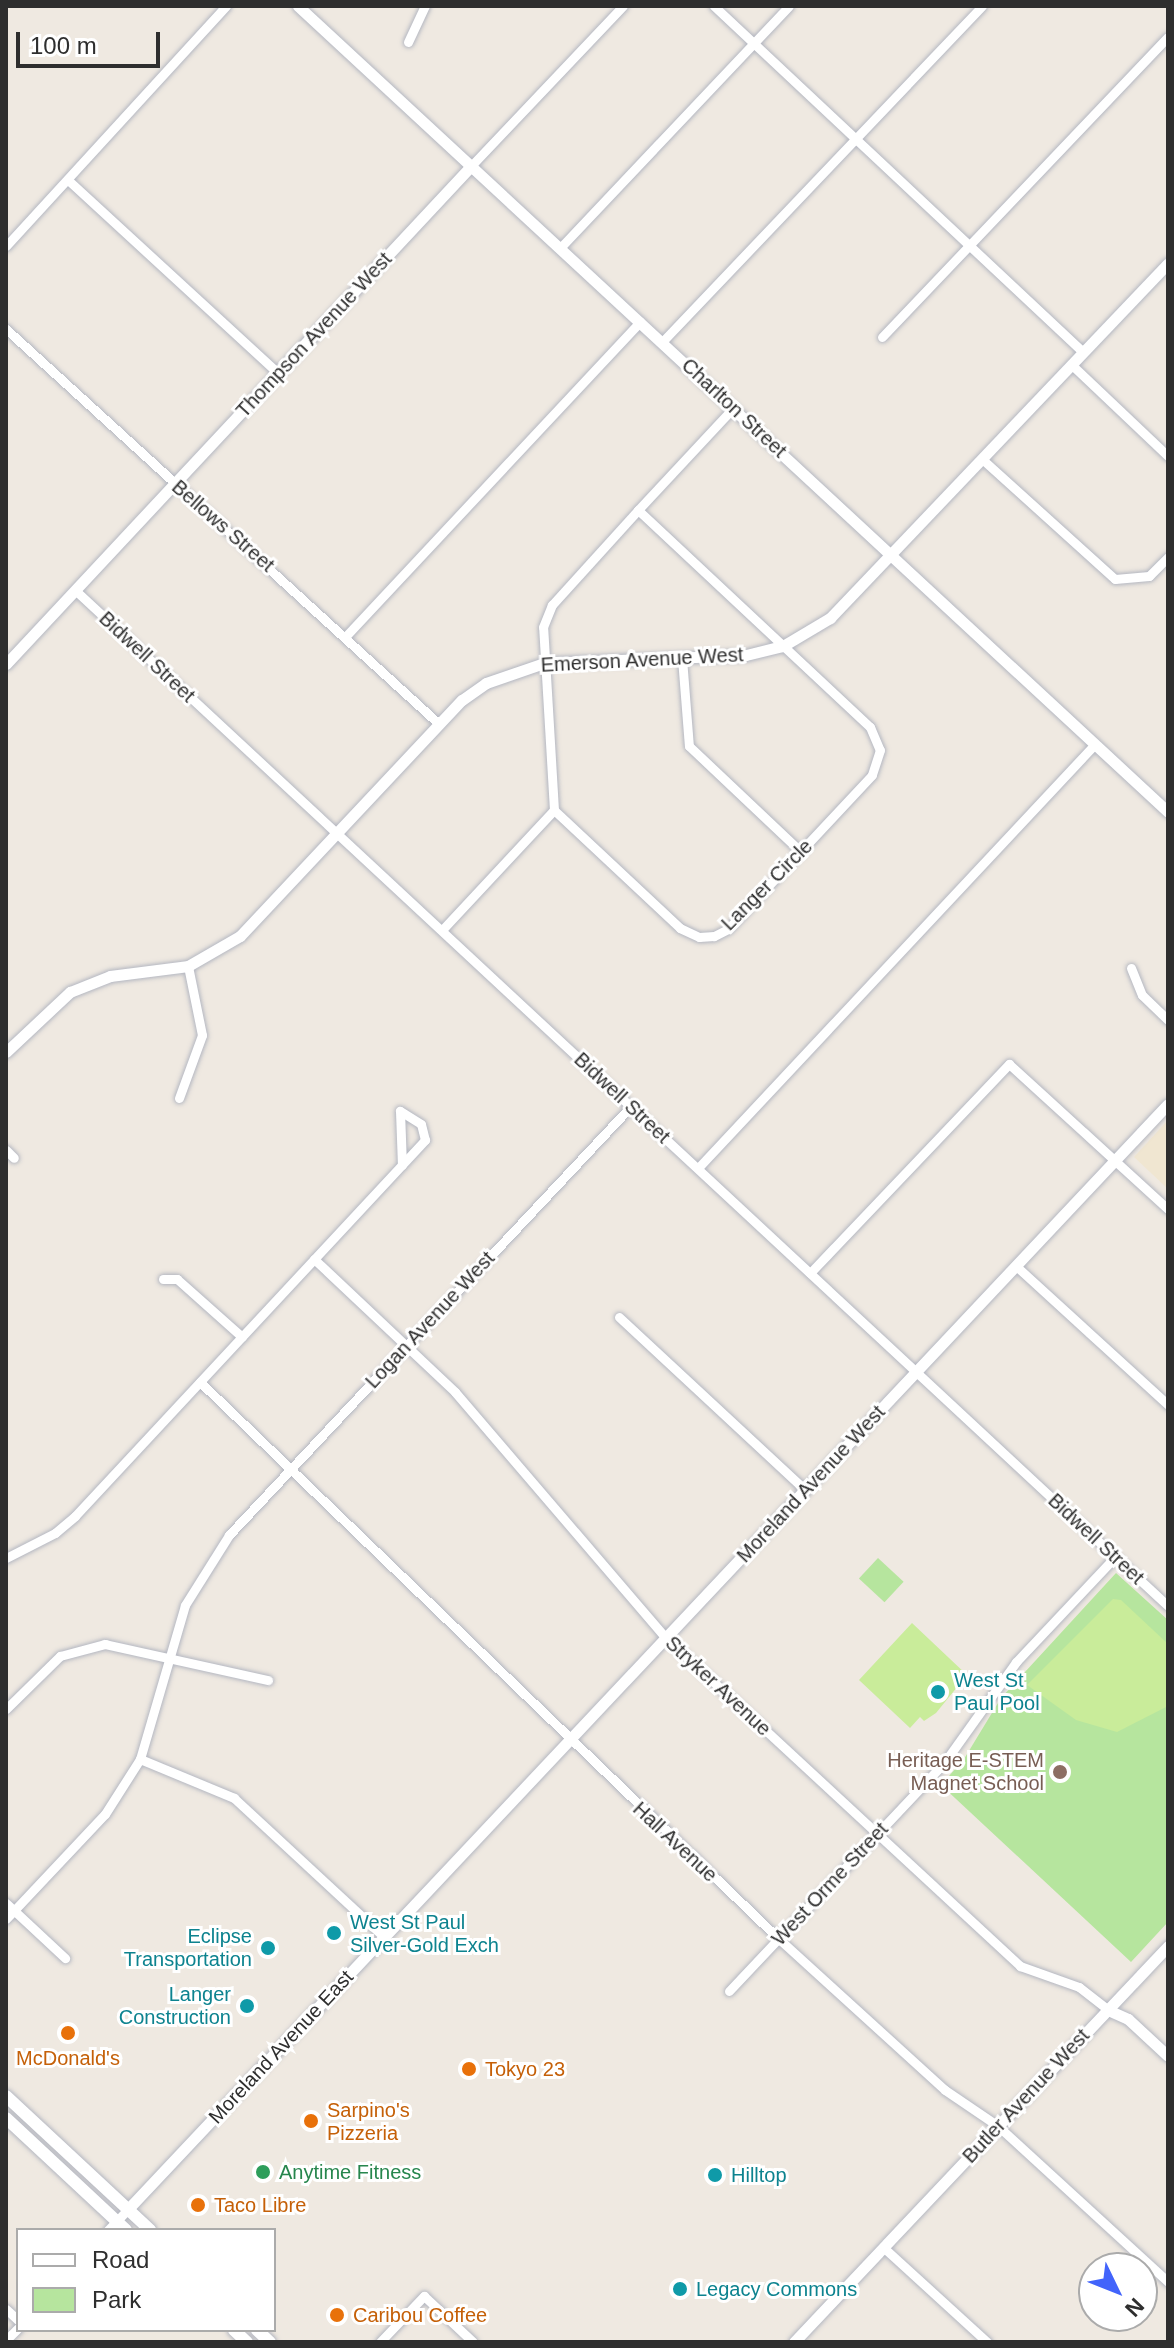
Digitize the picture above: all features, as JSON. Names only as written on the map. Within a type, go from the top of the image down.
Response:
[{"type":"main road","points":[[6,2096],[148,2228]]},
{"type":"main road","points":[[6,2118],[117,2227]]},
{"type":"street","points":[[6,246],[226,6]]},
{"type":"street","name":"Charlton Street","points":[[298,6],[1168,812]]},
{"type":"street","points":[[408,42],[425,6]]},
{"type":"street","name":"Thompson Avenue West","points":[[6,664],[623,6]]},
{"type":"street","points":[[714,6],[1083,352]]},
{"type":"street","points":[[560,248],[789,6]]},
{"type":"street","points":[[662,342],[982,6]]},
{"type":"street","points":[[882,337],[1168,37]]},
{"type":"street","points":[[68,180],[278,373]]},
{"type":"street","name":"Emerson Avenue West","points":[[6,1052],[70,992],[110,976],[188,966],[240,936],[439,724],[486,683],[544,663],[746,655],[783,646],[830,618],[1083,352],[1165,271]]},
{"type":"street","points":[[345,637],[640,322]]},
{"type":"street","name":"Bellows Street","points":[[6,329],[439,724]]},
{"type":"street","points":[[1072,365],[1168,456]]},
{"type":"street","points":[[442,930],[554,810],[543,627],[552,605],[733,408]]},
{"type":"street","points":[[982,459],[1103,572],[1133,581],[1149,576],[1168,557]]},
{"type":"street","name":"Langer Circle","points":[[554,810],[680,928],[699,937],[728,929],[872,775],[880,750],[870,727],[638,510]]},
{"type":"street","name":"Bidwell Street","points":[[75,590],[1168,1606]]},
{"type":"street","points":[[682,658],[689,746],[801,852]]},
{"type":"street","points":[[698,1168],[1095,744]]},
{"type":"street","points":[[179,1098],[202,1035],[188,966]]},
{"type":"street","points":[[1131,968],[1142,995],[1168,1020]]},
{"type":"street","points":[[810,1273],[1009,1064],[1168,1209]]},
{"type":"street","name":"Moreland Avenue West","points":[[453,1864],[1168,1104]]},
{"type":"street","name":"Logan Avenue West","points":[[6,1919],[10,1907],[105,1814],[140,1759],[185,1605],[229,1535],[631,1106]]},
{"type":"street","points":[[6,1558],[20,1553],[75,1516],[242,1337],[314,1259],[402,1165],[425,1140],[425,1130],[400,1111],[402,1165]]},
{"type":"street","points":[[6,1150],[14,1158]]},
{"type":"street","name":"Stryker Avenue","points":[[314,1259],[455,1392],[666,1638],[1020,1966],[1079,1987],[1108,2010],[1128,2019],[1168,2056]]},
{"type":"street","points":[[1016,1266],[1168,1405]]},
{"type":"street","points":[[163,1279],[177,1279],[242,1337]]},
{"type":"street","points":[[619,1317],[805,1490]]},
{"type":"street","name":"Hall Avenue","points":[[200,1382],[291,1467],[568,1741],[779,1939],[945,2090],[998,2126],[1168,2282]]},
{"type":"street","name":"West Orme Street","points":[[729,1991],[944,1763],[1016,1662],[1115,1557]]},
{"type":"street","points":[[6,1709],[52,1663],[82,1647],[105,1644],[268,1680]]},
{"type":"street","points":[[140,1759],[234,1798],[384,1937]]},
{"type":"street","name":"Moreland Avenue East","points":[[117,2227],[128,2209],[453,1864]]},
{"type":"street","points":[[10,1907],[65,1958]]},
{"type":"street","name":"Butler Avenue West","points":[[794,2342],[1168,1946]]},
{"type":"street","points":[[883,2247],[987,2342]]},
{"type":"street","points":[[380,2342],[424,2296],[473,2342]]},
{"type":"shaded area","points":[[1168,1120],[1168,1189],[1134,1157]]},
{"type":"green space","points":[[878,1558],[904,1582],[885,1602],[859,1578]]},
{"type":"green space","name":"Heritage E-STEM Magnet School","points":[[1116,1573],[1168,1620],[1168,1922],[1131,1962],[941,1785],[964,1759],[1001,1698]]},
{"type":"green space","points":[[1113,1599],[1121,1600],[1168,1644],[1168,1706],[1117,1732],[1076,1720],[1027,1685]]},
{"type":"green space","points":[[912,1623],[967,1675],[936,1713],[924,1721],[920,1717],[910,1728],[859,1680]]},
{"type":"place","name":"West St Paul Pool","points":[[938,1692]]},
{"type":"place","name":"Heritage E-STEM Magnet School","points":[[1060,1772]]},
{"type":"place","name":"West St Paul Silver-Gold Exch","points":[[334,1933]]},
{"type":"place","name":"Eclipse Transportation","points":[[268,1948]]},
{"type":"place","name":"Langer Construction","points":[[247,2006]]},
{"type":"place","name":"McDonald's","points":[[68,2033]]},
{"type":"place","name":"Tokyo 23","points":[[469,2069]]},
{"type":"place","name":"Sarpino's Pizzeria","points":[[311,2121]]},
{"type":"place","name":"Anytime Fitness","points":[[263,2172]]},
{"type":"place","name":"Hilltop","points":[[715,2175]]},
{"type":"place","name":"Taco Libre","points":[[198,2205]]},
{"type":"place","name":"Legacy Commons","points":[[680,2289]]},
{"type":"place","name":"Caribou Coffee","points":[[337,2315]]}]
